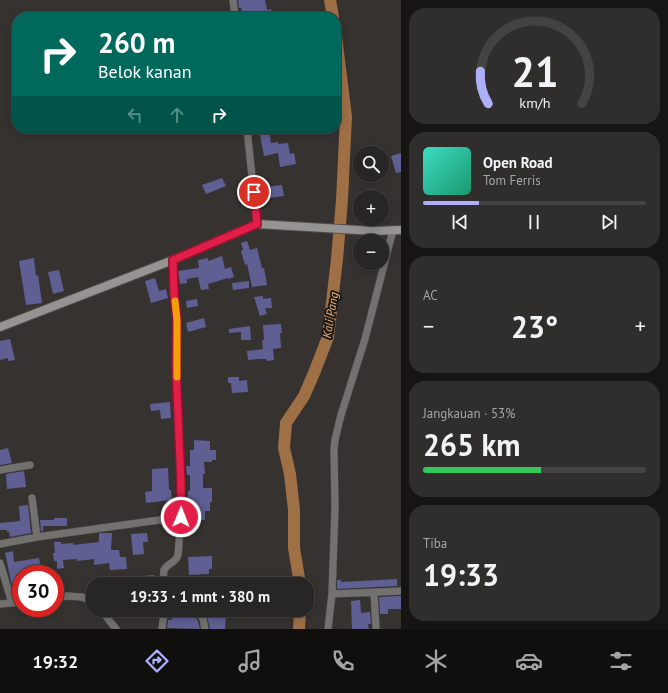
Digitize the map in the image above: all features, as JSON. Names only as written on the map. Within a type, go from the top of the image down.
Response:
[{"type":"street","points":[[233,0],[234,12]]},
{"type":"street","points":[[248,134],[257,224]]},
{"type":"street","points":[[0,327],[173,260],[257,224],[375,231],[397,230],[341,415],[335,440],[336,508],[332,594],[328,629]]},
{"type":"street","points":[[164,577],[166,567],[177,559],[181,517],[176,367],[177,320],[173,260]]},
{"type":"street","points":[[0,470],[30,465]]},
{"type":"street","points":[[32,498],[37,537]]},
{"type":"street","points":[[0,544],[37,537],[181,517]]},
{"type":"street","points":[[0,563],[12,603],[0,604]]},
{"type":"street","points":[[332,594],[401,591]]},
{"type":"street","points":[[374,593],[376,629]]},
{"type":"street","points":[[64,596],[82,597],[86,599]]},
{"type":"street","points":[[106,617],[116,629]]},
{"type":"street","points":[[162,629],[163,617]]},
{"type":"street","points":[[202,617],[205,629]]},
{"type":"building","points":[[238,0],[265,0],[267,10],[271,9],[272,12],[242,12],[241,8],[239,8]]},
{"type":"building","points":[[270,134],[271,143],[288,143],[290,154],[294,153],[296,164],[280,167],[278,153],[264,156],[259,135]]},
{"type":"building","points":[[401,153],[401,172],[396,173],[391,156]]},
{"type":"building","points":[[222,178],[226,186],[206,194],[202,185]]},
{"type":"building","points":[[282,185],[284,196],[268,198],[266,187]]},
{"type":"building","points":[[247,241],[250,250],[257,248],[262,268],[264,268],[267,285],[252,287],[247,264],[245,265],[241,251],[243,250],[241,243]]},
{"type":"building","points":[[222,256],[225,269],[231,267],[234,277],[208,284],[209,289],[201,290],[198,277],[187,279],[187,283],[180,284],[178,271],[199,268],[198,260],[208,258],[208,261]]},
{"type":"building","points":[[34,258],[42,303],[26,305],[19,261]]},
{"type":"building","points":[[59,270],[64,291],[53,294],[48,272]]},
{"type":"building","points":[[155,278],[159,291],[166,289],[168,298],[151,303],[145,281]]},
{"type":"building","points":[[249,281],[249,288],[233,290],[232,283]]},
{"type":"building","points":[[263,296],[263,299],[271,298],[272,308],[265,308],[267,314],[260,316],[254,297]]},
{"type":"building","points":[[197,299],[198,306],[187,308],[186,301]]},
{"type":"building","points":[[204,318],[206,327],[188,332],[186,323]]},
{"type":"building","points":[[281,324],[281,348],[273,349],[274,360],[248,360],[247,351],[263,349],[263,325]]},
{"type":"building","points":[[250,326],[251,340],[241,340],[241,332],[229,333],[229,329]]},
{"type":"building","points":[[10,339],[15,360],[8,361],[8,358],[0,360],[0,341]]},
{"type":"building","points":[[228,377],[239,377],[239,381],[247,380],[248,392],[232,393],[231,383],[228,383]]},
{"type":"building","points":[[170,402],[171,418],[161,419],[160,410],[151,411],[150,404]]},
{"type":"building","points":[[194,440],[210,441],[210,450],[216,450],[216,460],[212,460],[212,462],[204,462],[205,474],[203,474],[203,488],[212,488],[212,502],[210,502],[210,511],[205,511],[205,520],[189,519],[189,514],[186,514],[188,491],[190,491],[190,475],[187,475],[186,466],[190,466],[190,450],[194,450]]},
{"type":"building","points":[[8,448],[12,463],[0,465],[0,450]]},
{"type":"building","points":[[168,468],[169,490],[171,490],[172,500],[146,503],[145,492],[152,491],[152,469]]},
{"type":"building","points":[[24,471],[26,487],[7,489],[6,474]]},
{"type":"building","points":[[28,505],[31,533],[10,537],[7,530],[0,530],[0,523],[20,521],[19,506]]},
{"type":"building","points":[[54,518],[67,518],[67,526],[43,526],[43,531],[41,531],[40,520],[54,520]]},
{"type":"building","points":[[99,533],[112,533],[111,550],[119,550],[120,557],[126,557],[127,569],[110,570],[109,563],[94,565],[94,559],[77,561],[77,559],[63,560],[64,565],[57,565],[57,561],[54,561],[54,542],[61,542],[61,544],[73,543],[73,545],[99,542]]},
{"type":"building","points":[[147,533],[148,542],[143,542],[144,554],[133,555],[131,534]]},
{"type":"building","points":[[13,551],[14,562],[39,558],[40,565],[12,565],[12,586],[5,553]]},
{"type":"building","points":[[212,556],[212,569],[209,569],[209,574],[189,575],[188,557]]},
{"type":"building","points":[[154,575],[154,577],[143,577]]},
{"type":"building","points":[[397,579],[397,586],[337,589],[337,580],[341,580],[341,582]]},
{"type":"building","points":[[401,596],[401,609],[388,609],[388,614],[380,614],[379,597]]},
{"type":"building","points":[[360,600],[361,613],[370,612],[371,624],[368,624],[369,629],[352,629],[351,601]]},
{"type":"building","points":[[172,617],[193,617],[198,621],[200,629],[167,628],[168,620],[172,620]]},
{"type":"building","points":[[207,617],[226,617],[225,629],[210,629]]},
{"type":"waterway","name":"Kali Pang","points":[[330,0],[332,12]]},
{"type":"waterway","name":"Kali Pang","points":[[299,577],[294,548],[294,510],[290,474],[284,448],[286,423],[304,396],[328,337],[342,200],[346,117],[341,76]]},
{"type":"waterway","name":"Kali Pang","points":[[299,629],[300,617]]},
{"type":"slow traffic","points":[[175,301],[177,320],[177,377]]},
{"type":"route","points":[[181,517],[176,367],[177,320],[173,260],[257,224],[254,192]]}]
